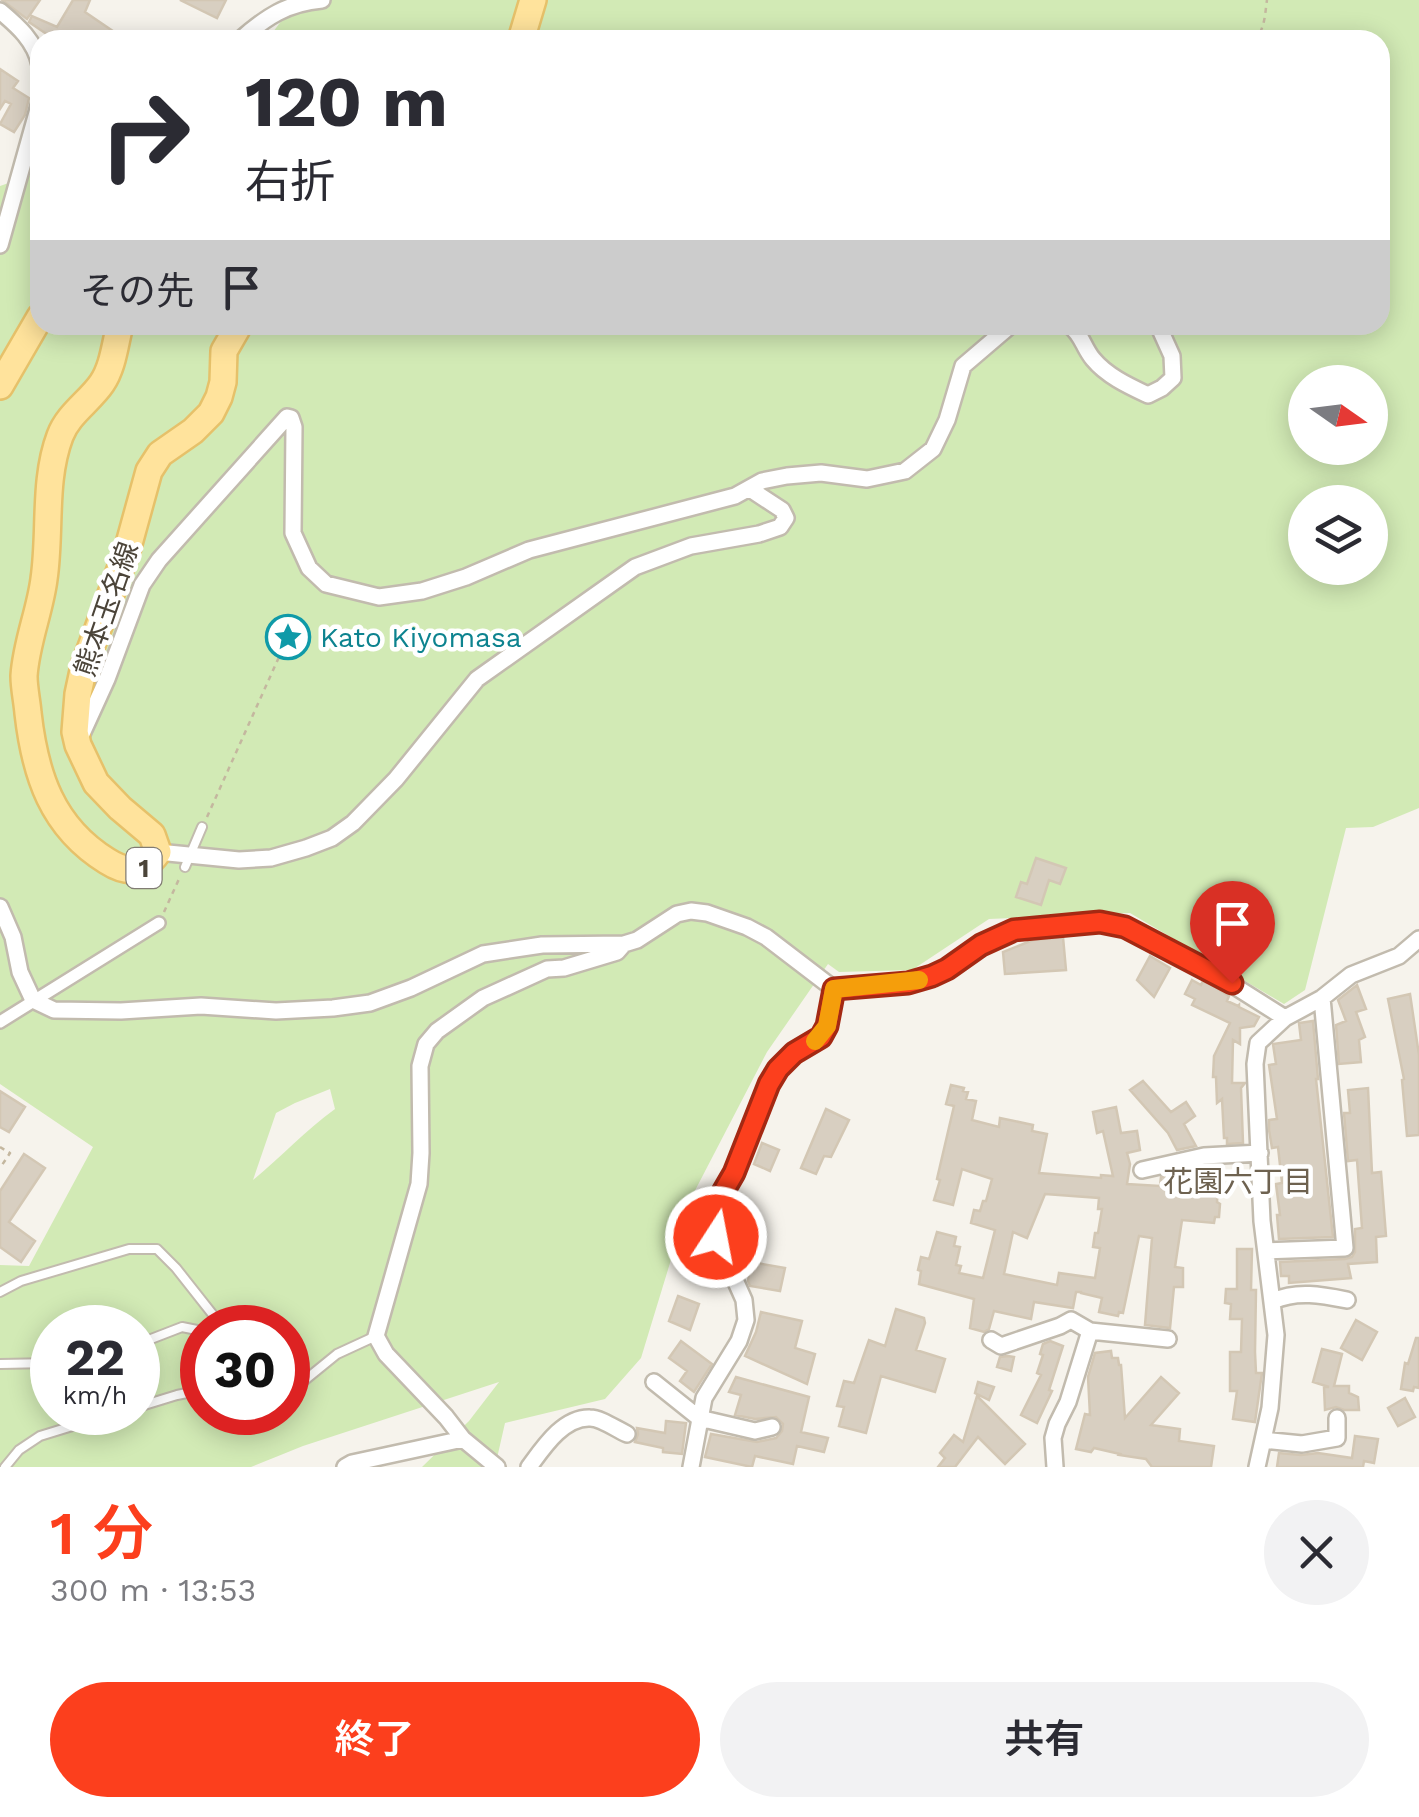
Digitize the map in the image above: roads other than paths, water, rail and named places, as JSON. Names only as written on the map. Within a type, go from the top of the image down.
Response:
[{"type":"main road","points":[[524,30],[533,0]]},
{"type":"main road","points":[[0,386],[30,334]]},
{"type":"main road","name":"1","points":[[118,335],[109,372],[61,432],[54,457],[44,579],[24,676],[40,780],[56,811],[72,832],[110,864],[128,870],[142,869],[158,852]]},
{"type":"main road","name":"熊本玉名線","points":[[158,852],[152,835],[96,783],[78,744],[76,715],[84,666],[127,551],[149,471],[160,454],[211,413],[219,397],[224,352],[234,335]]},
{"type":"street","points":[[251,30],[264,18],[302,2],[322,0]]},
{"type":"street","points":[[0,11],[21,28],[30,42]]},
{"type":"street","points":[[0,245],[30,138]]},
{"type":"street","points":[[78,744],[107,680],[142,585],[158,560],[287,417],[294,428],[293,533],[308,568],[326,584],[379,597],[422,591],[528,550],[735,496],[762,481],[821,473],[866,479],[906,471],[934,449],[963,366],[1000,335]]},
{"type":"street","points":[[1080,335],[1093,359],[1120,382],[1148,395],[1173,378],[1172,356],[1163,335]]},
{"type":"street","points":[[158,852],[188,860],[271,858],[332,838],[353,823],[396,779],[476,679],[635,566],[691,546],[780,527],[786,518],[782,510],[750,488]]},
{"type":"street","points":[[0,906],[33,1000],[54,1010],[201,1006],[276,1012],[370,1003],[484,954],[542,945],[624,944],[638,940],[677,914],[691,911],[747,927],[834,989],[908,983],[932,976],[981,945],[1014,930],[1100,922],[1125,927],[1198,964],[1285,1018]]},
{"type":"street","points":[[0,1022],[159,923]]},
{"type":"street","points":[[1257,1467],[1270,1408],[1276,1335],[1262,1220],[1255,1064],[1258,1043],[1285,1018],[1322,998],[1351,975],[1398,956],[1419,939]]},
{"type":"street","points":[[497,1467],[462,1439],[386,1354],[376,1336],[418,1184],[422,1153],[420,1066],[426,1044],[437,1031],[483,998],[547,968],[564,968],[617,952],[624,944]]},
{"type":"street","points":[[691,1467],[704,1398],[739,1341],[746,1320],[744,1300],[716,1237],[715,1220],[723,1192],[778,1069],[794,1053],[821,1037],[834,989]]},
{"type":"street","points":[[1266,1251],[1345,1248],[1322,998]]},
{"type":"street","points":[[1142,1170],[1204,1156],[1260,1153]]},
{"type":"street","points":[[1273,1301],[1312,1294],[1347,1300]]},
{"type":"street","points":[[990,1340],[1002,1346],[1070,1320],[1090,1330],[1168,1339]]},
{"type":"street","points":[[1056,1467],[1057,1424],[1068,1402],[1090,1330]]},
{"type":"street","points":[[654,1382],[699,1418],[755,1431],[772,1427]]},
{"type":"street","points":[[529,1467],[551,1438],[574,1420],[592,1417],[626,1434]]},
{"type":"street","points":[[1263,1440],[1302,1444],[1336,1438],[1338,1418]]},
{"type":"street","points":[[345,1467],[352,1462],[383,1462],[462,1439]]},
{"type":"lane","points":[[188,860],[202,827]]},
{"type":"lane","points":[[0,1292],[21,1281],[129,1249],[157,1250],[203,1305]]},
{"type":"lane","points":[[310,1375],[337,1354],[376,1336]]},
{"type":"lane","points":[[0,1364],[30,1363]]},
{"type":"lane","points":[[5,1467],[18,1450],[43,1435]]},
{"type":"place","name":"Kato Kiyomasa","points":[[288,637]]},
{"type":"district","name":"花園六丁目","points":[[1238,1182]]}]
